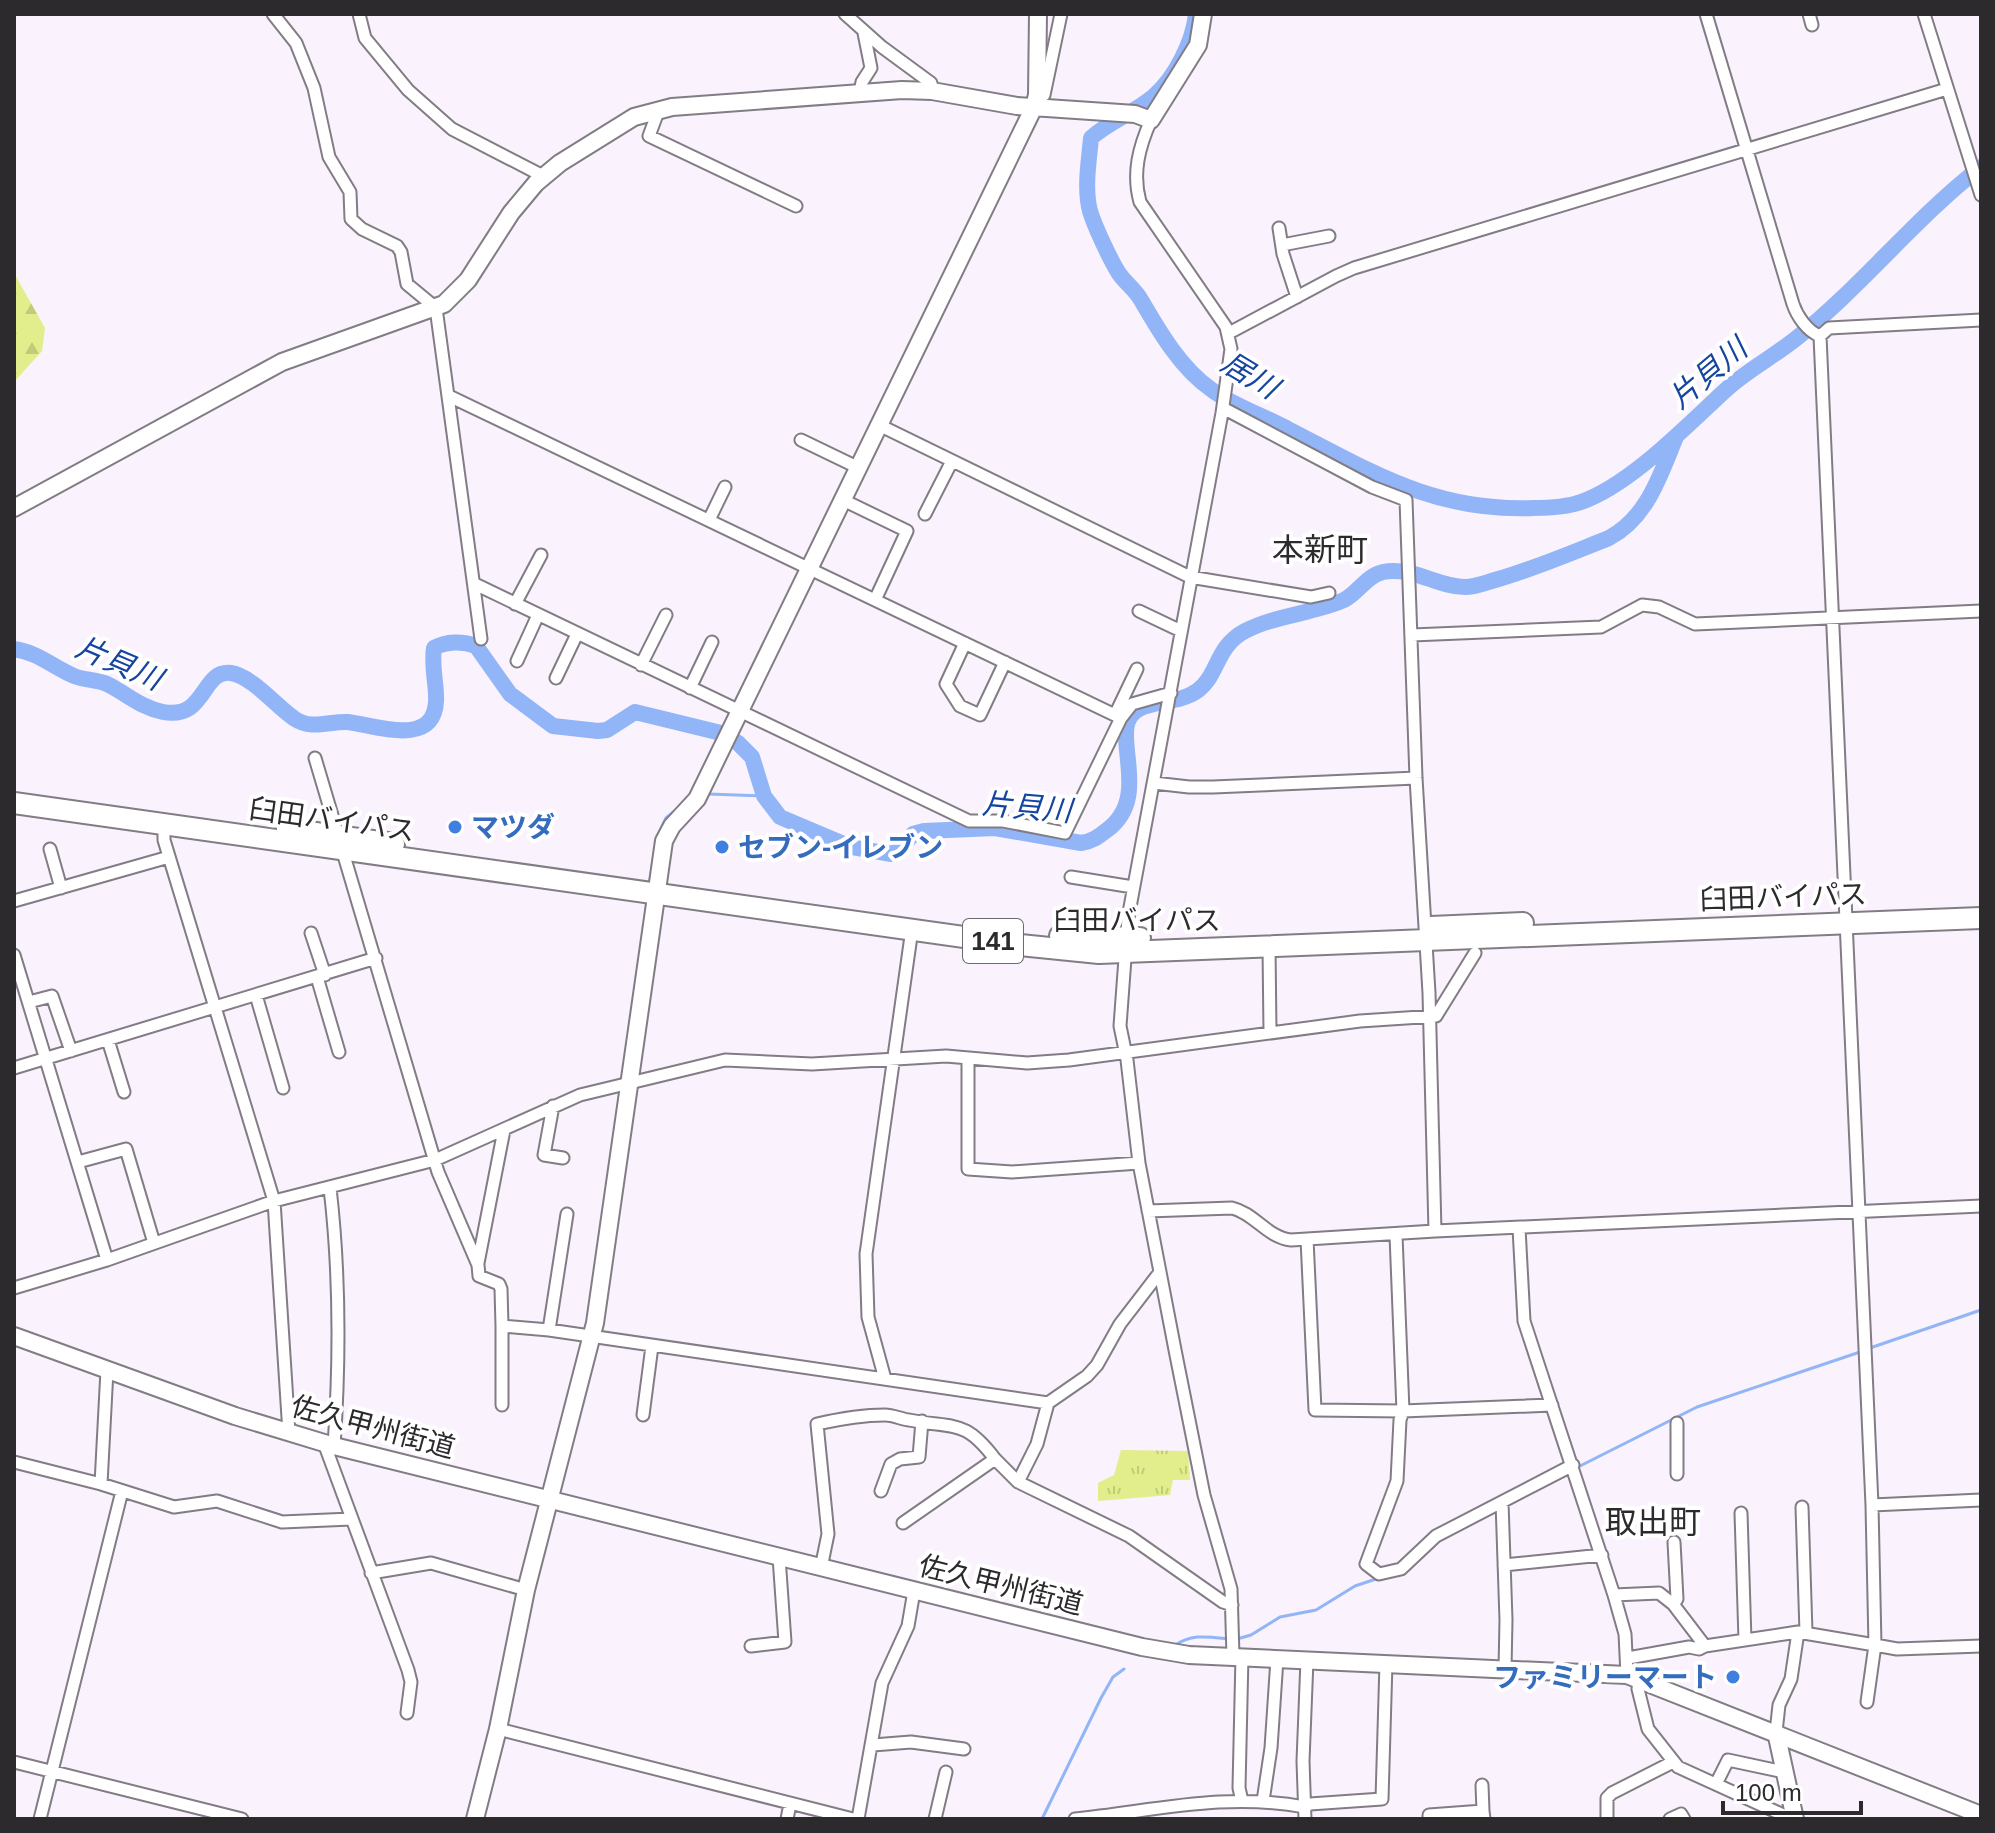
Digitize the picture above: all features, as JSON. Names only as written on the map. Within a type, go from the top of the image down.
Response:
[{"type":"highway","name":"臼田バイパス","points":[[14,790],[341,843],[1124,946],[1269,947],[1426,934]]},
{"type":"highway","name":"臼田バイパス","points":[[14,803],[164,824],[341,843]]},
{"type":"highway","name":"臼田バイパス","points":[[657,886],[912,929],[1073,951],[1124,946],[1844,916],[1981,904]]},
{"type":"highway","name":"臼田バイパス","points":[[1844,916],[1981,918]]},
{"type":"street","points":[[273,14],[296,43],[314,88],[329,157],[350,192],[351,219],[362,229],[397,246],[407,284],[436,308],[481,639]]},
{"type":"street","points":[[359,14],[365,38],[408,90],[452,129],[543,176]]},
{"type":"street","points":[[845,14],[931,83],[932,91]]},
{"type":"street","points":[[475,1819],[498,1729],[526,1590],[591,1338],[662,847],[667,835],[697,799],[1035,102],[1038,14]]},
{"type":"street","points":[[1035,102],[1044,95],[1061,14]]},
{"type":"street","points":[[1203,14],[1198,45],[1136,115],[1136,182],[1140,202],[1229,333],[1231,349],[1224,401],[1133,887],[1124,946],[1120,1026],[1139,1163],[1160,1272],[1204,1495],[1231,1589],[1238,1656],[1239,1788],[1242,1801]]},
{"type":"street","points":[[1706,14],[1793,304],[1802,320],[1817,335],[1872,1505],[1875,1645],[1865,1695]]},
{"type":"street","points":[[1924,14],[1981,195]]},
{"type":"street","points":[[860,92],[871,68],[864,32]]},
{"type":"street","points":[[1229,333],[1354,268],[1947,89]]},
{"type":"street","points":[[14,508],[282,362],[436,308],[460,291],[511,213],[543,176],[634,117],[659,109],[860,92],[932,91],[993,103],[1035,102],[1136,115]]},
{"type":"street","points":[[659,109],[649,136],[796,206]]},
{"type":"street","points":[[1279,228],[1297,297]]},
{"type":"street","points":[[1282,245],[1329,236]]},
{"type":"street","points":[[1817,335],[1829,328],[1981,320]]},
{"type":"street","points":[[449,396],[1118,716]]},
{"type":"street","points":[[1224,401],[1372,487],[1406,500],[1416,778],[1426,934],[1435,1231]]},
{"type":"street","points":[[879,425],[1190,577],[1311,597],[1329,593]]},
{"type":"street","points":[[801,440],[859,468]]},
{"type":"street","points":[[925,514],[952,461]]},
{"type":"street","points":[[709,520],[725,487]]},
{"type":"street","points":[[843,500],[907,531],[875,600]]},
{"type":"street","points":[[515,604],[541,555]]},
{"type":"street","points":[[475,584],[969,821],[1003,821],[1065,833],[1137,669]]},
{"type":"street","points":[[1412,635],[1601,627],[1642,605],[1659,607],[1695,624],[1981,611]]},
{"type":"street","points":[[1139,611],[1181,631]]},
{"type":"street","points":[[517,661],[538,615]]},
{"type":"street","points":[[641,665],[666,615]]},
{"type":"street","points":[[556,678],[577,634]]},
{"type":"street","points":[[690,688],[712,642]]},
{"type":"street","points":[[965,643],[946,684],[960,706],[980,715],[1005,662]]},
{"type":"street","points":[[1118,716],[1132,704],[1170,694]]},
{"type":"street","points":[[315,758],[438,1172],[478,1265]]},
{"type":"street","points":[[1154,783],[1213,787],[1416,778]]},
{"type":"street","points":[[164,824],[164,840],[274,1201],[289,1433]]},
{"type":"street","points":[[50,849],[61,888]]},
{"type":"street","points":[[14,901],[169,857]]},
{"type":"street","points":[[1071,877],[1133,887]]},
{"type":"street","points":[[885,1379],[868,1317],[866,1265],[912,929]]},
{"type":"street","points":[[311,933],[339,1052]]},
{"type":"street","points":[[1269,947],[1270,1032]]},
{"type":"street","points":[[14,1288],[107,1260],[274,1201],[435,1160],[580,1095],[725,1060],[824,1064],[946,1056],[1027,1063],[1360,1021],[1428,1017],[1439,1013],[1475,953]]},
{"type":"street","points":[[14,955],[107,1260]]},
{"type":"street","points":[[14,1068],[376,958]]},
{"type":"street","points":[[256,995],[283,1088]]},
{"type":"street","points":[[29,1002],[52,996],[71,1051]]},
{"type":"street","points":[[108,1040],[124,1092]]},
{"type":"street","points":[[968,1059],[968,1169],[1012,1172],[1139,1163]]},
{"type":"street","points":[[553,1106],[544,1155],[563,1158]]},
{"type":"street","points":[[502,1405],[501,1289],[499,1284],[479,1276],[478,1265],[504,1130]]},
{"type":"street","points":[[78,1162],[126,1149],[154,1243]]},
{"type":"street","points":[[330,1188],[337,1244],[340,1348],[329,1444],[351,1519],[411,1682],[407,1713]]},
{"type":"street","points":[[1148,1211],[1232,1208],[1244,1212],[1285,1240],[1981,1206]]},
{"type":"street","points":[[549,1330],[567,1214]]},
{"type":"street","points":[[1519,1228],[1524,1321],[1602,1555],[1648,1729],[1673,1762],[1686,1772],[1794,1819]]},
{"type":"street","points":[[1396,1235],[1403,1411],[1397,1481],[1364,1570],[1379,1574],[1401,1569],[1436,1536],[1574,1468]]},
{"type":"street","points":[[1307,1239],[1315,1410],[1403,1411],[1552,1405]]},
{"type":"street","points":[[1018,1482],[1037,1444],[1048,1403],[1087,1376],[1097,1365],[1120,1324],[1160,1272]]},
{"type":"street","points":[[502,1326],[549,1330],[1048,1403]]},
{"type":"street","name":"佐久甲州街道","points":[[14,1336],[289,1433],[1142,1647],[1189,1655],[1505,1669],[1631,1671],[1981,1815]]},
{"type":"street","points":[[643,1415],[652,1346]]},
{"type":"street","points":[[101,1484],[107,1370]]},
{"type":"street","points":[[821,1568],[828,1534],[817,1424],[888,1415],[957,1426],[981,1440],[1018,1482],[1129,1536],[1223,1602],[1232,1605]]},
{"type":"street","points":[[881,1491],[891,1464],[904,1458],[919,1457],[922,1421]]},
{"type":"street","points":[[1677,1423],[1677,1474]]},
{"type":"street","points":[[903,1523],[995,1459]]},
{"type":"street","points":[[14,1462],[174,1507],[217,1501],[282,1522],[351,1519]]},
{"type":"street","points":[[40,1819],[122,1491]]},
{"type":"street","points":[[1872,1505],[1981,1500]]},
{"type":"street","points":[[1502,1504],[1505,1669]]},
{"type":"street","points":[[1794,1819],[1776,1732],[1779,1705],[1791,1679],[1802,1632],[1802,1507]]},
{"type":"street","points":[[1741,1513],[1745,1640]]},
{"type":"street","points":[[1673,1604],[1677,1599],[1674,1542]]},
{"type":"street","points":[[1504,1565],[1602,1555]]},
{"type":"street","points":[[751,1646],[785,1642],[779,1557]]},
{"type":"street","points":[[371,1573],[431,1563],[526,1590]]},
{"type":"street","points":[[498,1729],[856,1819],[873,1745],[882,1683],[908,1626],[914,1591]]},
{"type":"street","points":[[1614,1595],[1659,1593],[1673,1604],[1705,1646]]},
{"type":"street","points":[[1631,1671],[1689,1647],[1699,1649],[1802,1632],[1897,1649],[1981,1646]]},
{"type":"street","points":[[1263,1801],[1271,1748],[1277,1659]]},
{"type":"street","points":[[1305,1813],[1303,1761],[1307,1660]]},
{"type":"street","points":[[1305,1813],[1310,1804],[1382,1799],[1386,1663]]},
{"type":"street","points":[[873,1745],[911,1742],[964,1749]]},
{"type":"street","points":[[1716,1784],[1728,1760],[1784,1772]]},
{"type":"street","points":[[14,1762],[242,1819]]},
{"type":"street","points":[[1607,1819],[1607,1798],[1612,1793],[1673,1762]]},
{"type":"street","points":[[935,1819],[946,1772]]},
{"type":"street","points":[[1429,1819],[1429,1815],[1484,1815],[1482,1785]]},
{"type":"street","points":[[1075,1819],[1202,1801],[1263,1801],[1305,1813]]},
{"type":"street","points":[[787,1819],[790,1804]]},
{"type":"street","points":[[1670,1819],[1681,1814],[1684,1819]]},
{"type":"green space","points":[[14,273],[45,328],[42,351],[14,382]]},
{"type":"green space","points":[[1121,1450],[1188,1451],[1190,1480],[1173,1480],[1170,1495],[1098,1501],[1098,1483],[1114,1475]]},
{"type":"waterway","name":"居川","points":[[1196,14],[1187,48],[1162,88],[1091,138],[1088,202],[1095,225],[1120,276],[1139,296],[1163,337],[1190,371],[1220,395],[1376,474],[1434,496],[1465,503],[1497,508],[1564,506],[1581,502],[1620,482],[1737,380],[1790,344],[1822,317],[1934,208],[1981,167]]},
{"type":"waterway","name":"片貝川","points":[[14,649],[38,656],[74,676],[105,683],[163,712],[188,709],[214,679],[231,673],[247,680],[301,722],[314,725],[348,722],[401,730],[425,725],[432,716],[436,702],[434,648],[449,643],[466,643],[476,646],[510,694],[553,726],[607,730],[635,712],[721,733],[738,743],[752,757],[764,796],[780,817],[851,847],[890,854],[900,850],[913,834],[924,831],[995,828],[1081,843],[1107,830],[1121,815],[1128,798],[1126,730],[1130,718],[1146,706],[1183,698],[1197,691],[1210,677],[1228,645],[1245,631],[1344,600],[1383,572],[1405,572],[1455,586],[1472,586],[1524,571],[1609,538],[1634,519],[1643,507],[1676,437]]},
{"type":"waterway","points":[[708,794],[764,796]]},
{"type":"waterway","points":[[658,835],[666,818],[676,810]]},
{"type":"waterway","points":[[649,886],[656,843]]},
{"type":"waterway","points":[[645,918],[647,902]]},
{"type":"waterway","points":[[1867,1349],[1981,1310]]},
{"type":"waterway","points":[[1576,1468],[1697,1407],[1860,1352]]},
{"type":"waterway","points":[[1237,1639],[1251,1635],[1280,1617],[1316,1610],[1355,1586],[1379,1578]]},
{"type":"waterway","points":[[1174,1646],[1194,1638],[1230,1639]]},
{"type":"waterway","points":[[1042,1819],[1101,1698],[1113,1677],[1124,1669]]},
{"type":"place","name":"マツダ","points":[[455,827]]},
{"type":"place","name":"セブン-イレブン","points":[[722,847]]},
{"type":"place","name":"ファミリーマート","points":[[1733,1677]]},
{"type":"district","name":"本新町","points":[[1320,550]]},
{"type":"district","name":"取出町","points":[[1653,1522]]}]
